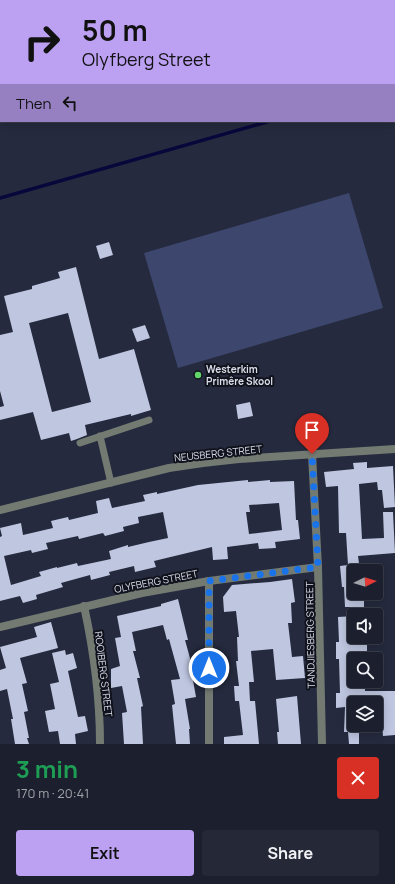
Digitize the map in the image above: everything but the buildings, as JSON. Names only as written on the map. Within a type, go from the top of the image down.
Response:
[{"type":"street","name":"NEUSBERG STREET","points":[[0,510],[169,468],[203,462],[395,449]]},
{"type":"street","name":"TANDJIESBERG STREET","points":[[312,454],[318,567],[322,744]]},
{"type":"street","name":"OLYFBERG STREET","points":[[0,627],[142,593],[209,581],[318,567]]},
{"type":"street","points":[[209,581],[209,744]]},
{"type":"street","name":"ROOIBERG STREET","points":[[84,606],[92,643],[100,714],[100,744]]},
{"type":"lane","points":[[80,443],[149,420]]},
{"type":"lane","points":[[100,436],[111,483]]},
{"type":"shaded area","points":[[349,193],[383,308],[178,368],[144,253]]},
{"type":"waterway","points":[[0,198],[266,122]]},
{"type":"place","name":"Westerkim Primêre Skool","points":[[198,375]]},
{"type":"route","points":[[209,668],[209,581],[318,567],[312,454]]}]
